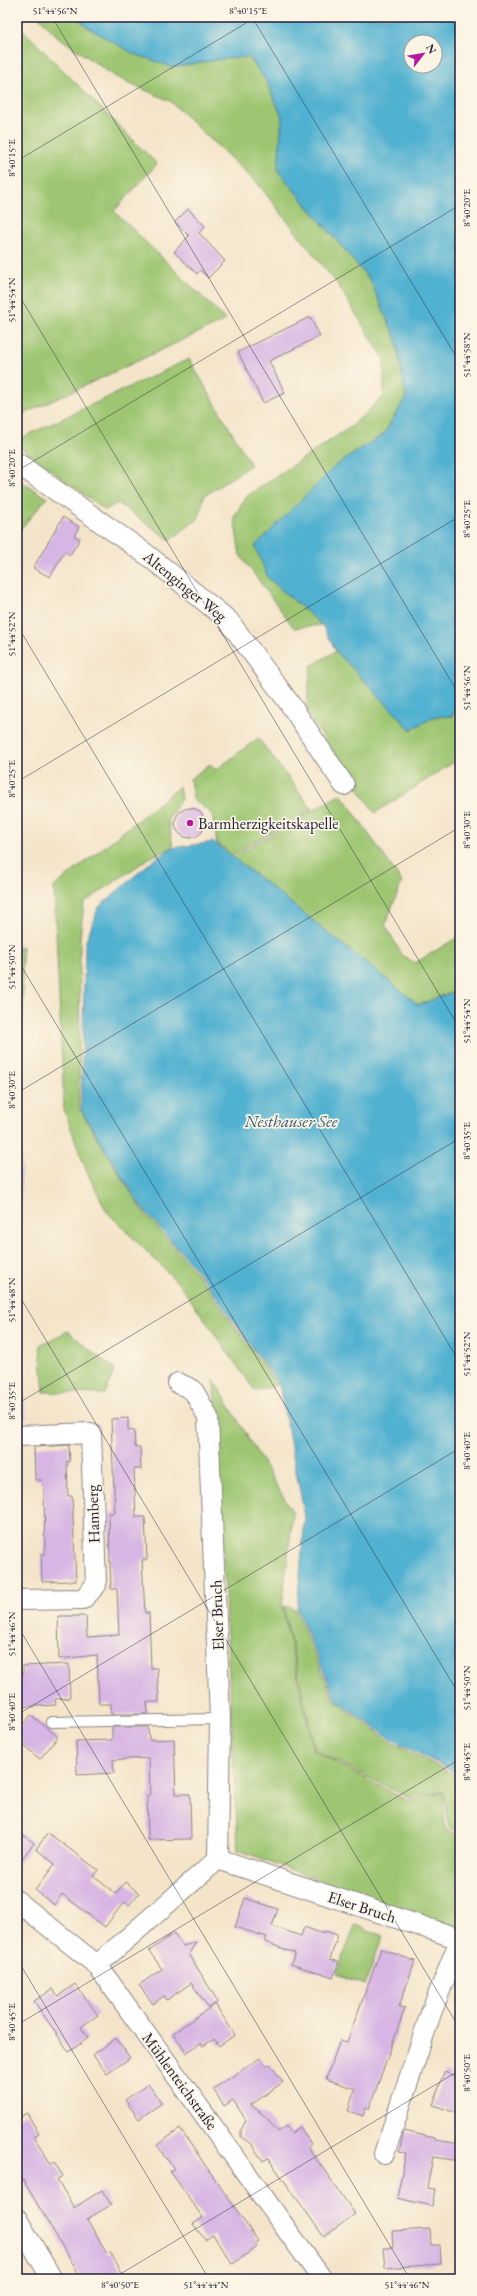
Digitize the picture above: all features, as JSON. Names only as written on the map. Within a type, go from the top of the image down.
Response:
[{"type":"street","name":"Altenginger Weg","points":[[17,463],[146,554],[228,620],[290,704],[344,785]]},
{"type":"street","name":"Elser Bruch","points":[[178,1383],[193,1390],[208,1417],[220,1719],[218,1859],[460,1940],[431,2013],[384,2154]]},
{"type":"street","name":"Hamberg","points":[[17,1436],[91,1433],[96,1585],[83,1599],[17,1600]]},
{"type":"street","points":[[96,1965],[218,1859]]},
{"type":"street","name":"Mühlenteichstraße","points":[[17,1901],[96,1965],[322,2279]]},
{"type":"street","points":[[17,2219],[52,2279]]},
{"type":"lane","points":[[51,1722],[220,1719]]},
{"type":"shaded area","points":[[17,946],[23,946],[20,1334],[26,1419],[17,1420]]},
{"type":"green space","points":[[39,17],[77,17],[87,27],[230,58],[249,57],[267,82],[282,117],[278,171],[370,280],[396,339],[406,397],[384,434],[335,466],[268,578],[322,625],[294,628],[240,555],[234,517],[247,496],[352,426],[384,396],[384,359],[338,285],[258,184],[170,101],[116,77],[57,36]]},
{"type":"green space","points":[[17,24],[157,164],[114,211],[226,320],[17,417]]},
{"type":"green space","points":[[189,359],[251,465],[204,496],[198,519],[170,540],[118,503],[105,510],[17,445],[17,440]]},
{"type":"green space","points":[[17,479],[47,498],[17,533]]},
{"type":"green space","points":[[336,651],[411,730],[433,717],[452,716],[460,700],[460,758],[375,813],[306,712],[311,666]]},
{"type":"green space","points":[[258,738],[312,809],[232,855],[217,843],[212,814],[193,799],[190,779],[210,764],[216,770]]},
{"type":"green space","points":[[179,787],[181,799],[168,820],[173,847],[149,858],[84,903],[80,937],[79,1108],[141,1209],[198,1275],[277,1385],[255,1391],[181,1286],[107,1212],[86,1170],[64,1109],[54,887]]},
{"type":"green space","points":[[341,794],[402,882],[385,925],[402,955],[415,963],[460,936],[460,989],[418,1005],[233,857]]},
{"type":"green space","points":[[22,947],[23,1019],[17,1019],[17,948]]},
{"type":"green space","points":[[68,1331],[101,1359],[115,1368],[105,1394],[44,1392],[40,1345]]},
{"type":"green space","points":[[214,1380],[293,1513],[282,1606],[314,1751],[408,1801],[443,1792],[445,1828],[460,1837],[460,1932],[238,1850]]},
{"type":"green space","points":[[283,1606],[295,1609],[334,1700],[388,1740],[460,1778],[460,1833],[449,1827],[444,1791],[409,1798],[315,1750]]},
{"type":"green space","points":[[355,1925],[383,1936],[365,1985],[337,1974]]},
{"type":"water","points":[[77,17],[460,17],[460,700],[452,716],[433,717],[411,730],[336,651],[322,625],[268,578],[255,546],[335,466],[384,434],[406,397],[396,339],[370,280],[278,171],[282,117],[267,82],[249,57],[230,58],[172,67],[134,54],[87,27]]},
{"type":"water","name":"Nesthauser See","points":[[214,842],[419,1005],[460,989],[460,1775],[389,1738],[336,1700],[297,1609],[305,1517],[279,1385],[200,1274],[142,1208],[81,1110],[85,944],[98,908],[152,861],[172,848]]},
{"type":"building","points":[[188,209],[205,226],[199,233],[225,261],[208,278],[200,270],[197,274],[174,252],[189,236],[175,222]]},
{"type":"building","points":[[310,317],[320,336],[269,361],[285,393],[263,403],[238,352]]},
{"type":"building","points":[[63,517],[79,527],[74,536],[80,539],[70,555],[65,551],[50,577],[33,568]]},
{"type":"building","name":"Barmherzigkeitskapelle","points":[[190,808],[201,812],[205,823],[201,834],[190,838],[179,834],[175,823],[179,812]]},
{"type":"building","points":[[128,1418],[128,1431],[134,1430],[135,1447],[140,1447],[141,1469],[134,1469],[136,1517],[145,1517],[147,1560],[142,1560],[145,1613],[149,1613],[151,1668],[157,1668],[159,1702],[147,1702],[148,1714],[111,1714],[111,1704],[99,1704],[97,1655],[59,1659],[58,1616],[86,1616],[87,1637],[119,1635],[117,1589],[111,1589],[110,1563],[109,1513],[115,1513],[111,1419]]},
{"type":"building","points":[[69,1445],[70,1462],[67,1461],[68,1496],[72,1496],[76,1581],[42,1582],[41,1554],[45,1554],[44,1489],[42,1480],[35,1480],[34,1447]]},
{"type":"building","points":[[69,1664],[70,1698],[55,1699],[56,1705],[17,1707],[17,1674],[23,1674],[23,1666]]},
{"type":"building","points":[[31,1715],[58,1737],[40,1759],[17,1740],[17,1731]]},
{"type":"building","points":[[112,1727],[148,1727],[149,1740],[174,1739],[176,1794],[190,1794],[191,1839],[148,1840],[147,1795],[150,1795],[149,1758],[113,1760],[114,1773],[77,1775],[76,1741],[112,1740]]},
{"type":"building","points":[[17,1830],[34,1843],[17,1865]]},
{"type":"building","points":[[48,1833],[98,1870],[93,1876],[116,1894],[125,1882],[139,1893],[129,1905],[124,1902],[105,1927],[62,1894],[54,1905],[35,1890],[55,1864],[36,1849]]},
{"type":"building","points":[[245,1898],[278,1909],[272,1926],[301,1936],[304,1927],[324,1934],[325,1931],[338,1935],[330,1959],[339,1962],[333,1978],[291,1964],[295,1953],[265,1942],[267,1937],[235,1927]]},
{"type":"building","points":[[174,1933],[183,1946],[196,1942],[189,1954],[218,2002],[209,2008],[191,1983],[167,2000],[164,1996],[153,2004],[139,1985],[162,1969],[149,1951]]},
{"type":"building","points":[[381,1949],[415,1961],[399,2007],[405,2008],[369,2109],[366,2108],[363,2116],[348,2111],[355,2089],[326,2079],[340,2040],[347,2042]]},
{"type":"building","points":[[75,1984],[98,2015],[81,2027],[88,2038],[69,2052],[34,2001],[53,1989],[58,1996]]},
{"type":"building","points":[[215,2004],[235,2035],[219,2046],[214,2039],[203,2046],[201,2043],[186,2053],[173,2033]]},
{"type":"building","points":[[116,2038],[130,2058],[107,2074],[93,2055]]},
{"type":"building","points":[[260,2058],[266,2067],[270,2064],[283,2082],[251,2105],[267,2118],[278,2132],[287,2126],[291,2133],[300,2127],[311,2144],[308,2147],[355,2214],[324,2237],[268,2158],[263,2161],[251,2144],[241,2137],[241,2130],[246,2120],[233,2100],[224,2106],[213,2089]]},
{"type":"building","points":[[444,2072],[460,2078],[460,2114],[433,2105]]},
{"type":"building","points":[[148,2084],[162,2103],[139,2119],[125,2100]]},
{"type":"building","points":[[27,2113],[39,2134],[34,2137],[51,2164],[54,2162],[63,2176],[57,2179],[74,2208],[102,2190],[111,2205],[87,2219],[107,2254],[110,2252],[126,2279],[82,2279],[17,2170],[17,2119]]},
{"type":"building","points":[[180,2129],[258,2241],[254,2244],[257,2247],[233,2264],[213,2235],[205,2240],[193,2224],[203,2218],[170,2171],[174,2169],[157,2145]]},
{"type":"building","points":[[404,2131],[435,2138],[435,2140],[460,2144],[460,2161],[433,2157],[427,2188],[435,2189],[432,2206],[397,2198],[406,2153],[399,2152]]},
{"type":"building","points":[[430,2229],[431,2245],[440,2245],[441,2264],[385,2268],[383,2248],[393,2248],[392,2231]]},
{"type":"place","name":"Barmherzigkeitskapelle","points":[[190,823]]}]
